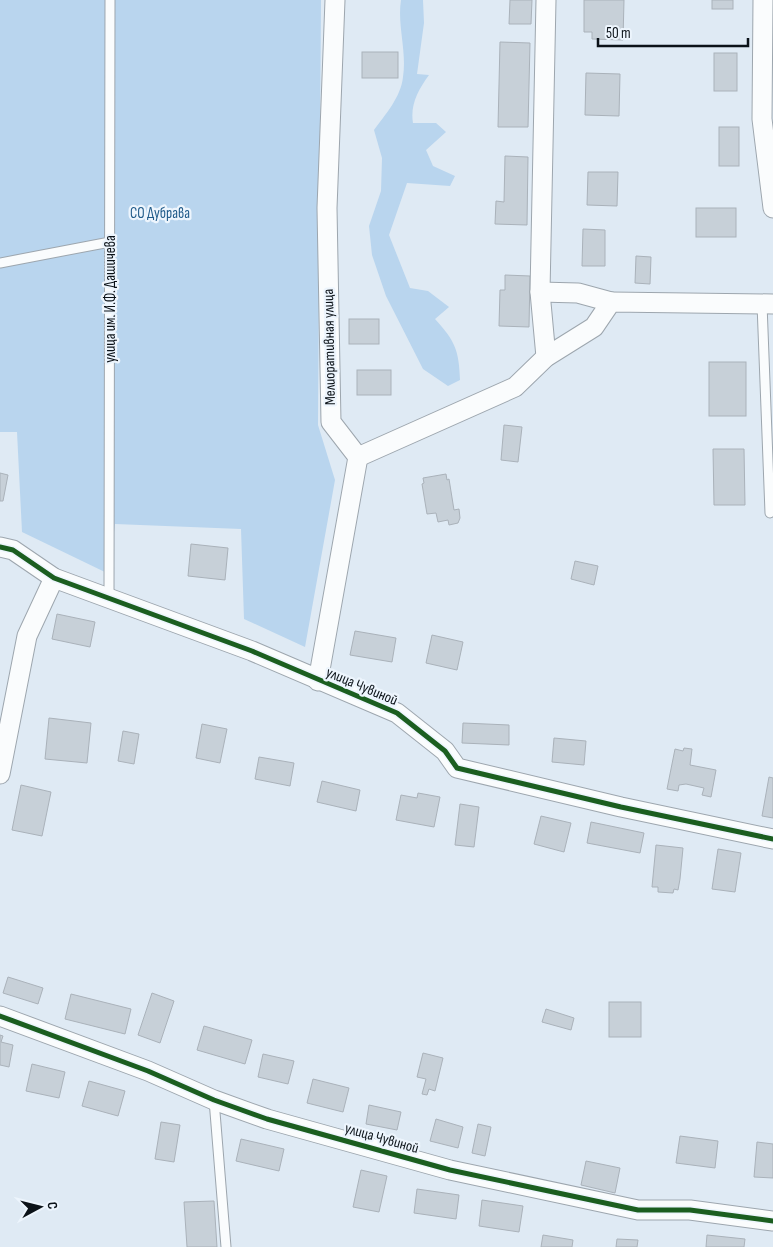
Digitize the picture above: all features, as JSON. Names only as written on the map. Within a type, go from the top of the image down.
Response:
[{"type":"street","name":"Мелиоративная улица","points":[[335,0],[327,208],[330,422],[358,457]]},
{"type":"street","points":[[546,0],[540,292],[546,357]]},
{"type":"street","points":[[762,0],[762,119],[773,208]]},
{"type":"street","points":[[540,292],[578,293],[611,302],[767,304]]},
{"type":"street","points":[[318,681],[358,457],[515,387],[546,357],[594,327],[611,302]]},
{"type":"street","name":"улица Чувиной","points":[[0,547],[13,550],[54,578],[252,651],[318,681],[397,713],[445,751],[457,768],[621,807],[773,840]]},
{"type":"street","points":[[0,774],[27,636],[54,578]]},
{"type":"street","name":"улица Чувиной","points":[[0,1016],[148,1070],[214,1100],[267,1119],[450,1170],[638,1210],[690,1210],[773,1221]]},
{"type":"lane","name":"улица им. И.Ф. Дашичева","points":[[109,598],[110,0]]},
{"type":"lane","points":[[0,263],[110,242]]},
{"type":"lane","points":[[767,304],[770,513]]},
{"type":"lane","points":[[214,1100],[226,1247]]},
{"type":"green space","name":"СО Дубрава","points":[[0,0],[321,0],[318,425],[335,480],[305,647],[244,619],[241,529],[115,524],[109,574],[22,532],[17,432],[0,432]]},
{"type":"green space","points":[[401,0],[423,0],[424,23],[417,74],[429,75],[421,86],[414,104],[413,123],[436,123],[446,132],[426,150],[433,166],[455,176],[450,186],[407,183],[389,235],[410,288],[428,291],[449,307],[435,319],[451,340],[457,353],[460,380],[448,386],[423,369],[386,296],[372,255],[369,226],[381,191],[382,158],[374,130],[392,105],[402,84],[404,67],[400,19]]},
{"type":"building","points":[[510,0],[532,0],[531,24],[509,24]]},
{"type":"building","points":[[584,0],[624,0],[623,40],[592,39],[592,32],[584,32]]},
{"type":"building","points":[[712,0],[733,0],[733,9],[712,9]]},
{"type":"building","points":[[500,42],[530,43],[528,127],[498,127]]},
{"type":"building","points":[[362,52],[398,52],[398,78],[362,78]]},
{"type":"building","points":[[714,53],[737,53],[737,91],[714,91]]},
{"type":"building","points":[[586,73],[620,74],[619,116],[585,115]]},
{"type":"building","points":[[719,127],[739,127],[739,166],[719,166]]},
{"type":"building","points":[[505,156],[528,157],[527,225],[495,224],[496,201],[504,202]]},
{"type":"building","points":[[588,172],[618,172],[617,206],[587,205]]},
{"type":"building","points":[[696,208],[736,208],[736,237],[696,237]]},
{"type":"building","points":[[583,229],[605,230],[605,266],[582,266]]},
{"type":"building","points":[[636,256],[651,257],[650,284],[635,283]]},
{"type":"building","points":[[505,275],[530,276],[529,327],[499,326],[500,290],[505,290]]},
{"type":"building","points":[[349,319],[379,319],[379,344],[349,344]]},
{"type":"building","points":[[709,362],[746,362],[746,416],[709,416]]},
{"type":"building","points":[[357,370],[391,370],[391,395],[357,395]]},
{"type":"building","points":[[504,425],[522,427],[518,462],[501,460]]},
{"type":"building","points":[[713,449],[744,449],[745,505],[714,505]]},
{"type":"building","points":[[0,473],[8,475],[3,501],[0,501]]},
{"type":"building","points":[[446,474],[447,480],[449,479],[454,510],[459,509],[460,518],[458,523],[449,525],[448,520],[438,522],[436,513],[427,514],[422,484],[424,483],[423,478]]},
{"type":"building","points":[[191,544],[228,548],[225,580],[188,576]]},
{"type":"building","points":[[575,561],[598,566],[594,585],[571,579]]},
{"type":"building","points":[[57,614],[95,622],[90,647],[52,639]]},
{"type":"building","points":[[355,631],[396,638],[392,662],[350,655]]},
{"type":"building","points":[[432,635],[463,642],[457,670],[426,663]]},
{"type":"building","points":[[49,718],[91,723],[87,763],[45,759]]},
{"type":"building","points":[[463,723],[509,725],[509,745],[462,743]]},
{"type":"building","points":[[202,724],[227,729],[220,763],[196,758]]},
{"type":"building","points":[[123,731],[139,734],[134,764],[118,761]]},
{"type":"building","points":[[554,738],[586,741],[584,765],[552,762]]},
{"type":"building","points":[[684,748],[692,749],[690,765],[716,770],[711,797],[702,795],[704,788],[686,784],[679,785],[678,791],[667,789],[675,749],[683,751]]},
{"type":"building","points":[[259,757],[294,763],[290,786],[255,779]]},
{"type":"building","points":[[769,777],[773,778],[773,818],[762,816]]},
{"type":"building","points":[[322,781],[360,790],[356,811],[317,802]]},
{"type":"building","points":[[21,785],[51,792],[42,836],[12,830]]},
{"type":"building","points":[[418,793],[440,797],[434,827],[396,820],[401,795],[417,798]]},
{"type":"building","points":[[460,804],[479,807],[474,847],[455,845]]},
{"type":"building","points":[[541,816],[571,823],[564,852],[534,844]]},
{"type":"building","points":[[591,822],[644,833],[640,853],[587,843]]},
{"type":"building","points":[[656,845],[683,848],[678,890],[674,889],[673,893],[658,892],[658,887],[652,887]]},
{"type":"building","points":[[718,849],[741,853],[735,892],[712,889]]},
{"type":"building","points":[[8,977],[43,988],[38,1004],[3,993]]},
{"type":"building","points":[[152,993],[174,1001],[160,1043],[138,1035]]},
{"type":"building","points":[[71,994],[131,1009],[125,1034],[65,1019]]},
{"type":"building","points":[[609,1002],[641,1002],[641,1037],[609,1037]]},
{"type":"building","points":[[546,1009],[574,1018],[571,1030],[542,1022]]},
{"type":"building","points":[[204,1026],[252,1040],[245,1064],[197,1050]]},
{"type":"building","points":[[0,1035],[3,1036],[1,1042],[13,1045],[9,1067],[0,1065]]},
{"type":"building","points":[[423,1053],[443,1058],[435,1091],[429,1089],[427,1095],[422,1094],[426,1079],[417,1077]]},
{"type":"building","points":[[263,1054],[294,1061],[288,1084],[258,1077]]},
{"type":"building","points":[[32,1064],[65,1072],[59,1098],[26,1091]]},
{"type":"building","points":[[313,1079],[349,1088],[343,1112],[307,1103]]},
{"type":"building","points":[[89,1081],[125,1091],[118,1116],[82,1106]]},
{"type":"building","points":[[369,1105],[401,1112],[397,1130],[366,1124]]},
{"type":"building","points":[[436,1119],[463,1127],[458,1148],[430,1141]]},
{"type":"building","points":[[161,1122],[180,1125],[174,1162],[155,1159]]},
{"type":"building","points":[[478,1124],[491,1127],[485,1156],[472,1153]]},
{"type":"building","points":[[680,1136],[718,1141],[715,1168],[676,1163]]},
{"type":"building","points":[[241,1139],[284,1149],[279,1171],[236,1161]]},
{"type":"building","points":[[757,1142],[773,1144],[773,1178],[754,1177]]},
{"type":"building","points":[[586,1161],[620,1168],[615,1193],[581,1185]]},
{"type":"building","points":[[361,1170],[387,1176],[379,1212],[353,1207]]},
{"type":"building","points":[[417,1189],[459,1195],[456,1219],[414,1213]]},
{"type":"building","points":[[482,1200],[523,1206],[519,1232],[479,1226]]},
{"type":"building","points":[[214,1201],[217,1247],[187,1247],[184,1202]]},
{"type":"building","points":[[543,1235],[573,1240],[572,1247],[541,1247]]},
{"type":"building","points":[[707,1235],[745,1239],[744,1247],[706,1247]]},
{"type":"building","points":[[617,1239],[638,1240],[637,1247],[616,1247]]},
{"type":"cycle path","points":[[0,547],[13,550],[54,578],[252,651],[397,713],[445,751],[457,768],[621,807],[773,839]]},
{"type":"cycle path","points":[[0,1016],[148,1071],[214,1100],[267,1119],[450,1170],[638,1210],[690,1210],[773,1221]]}]
